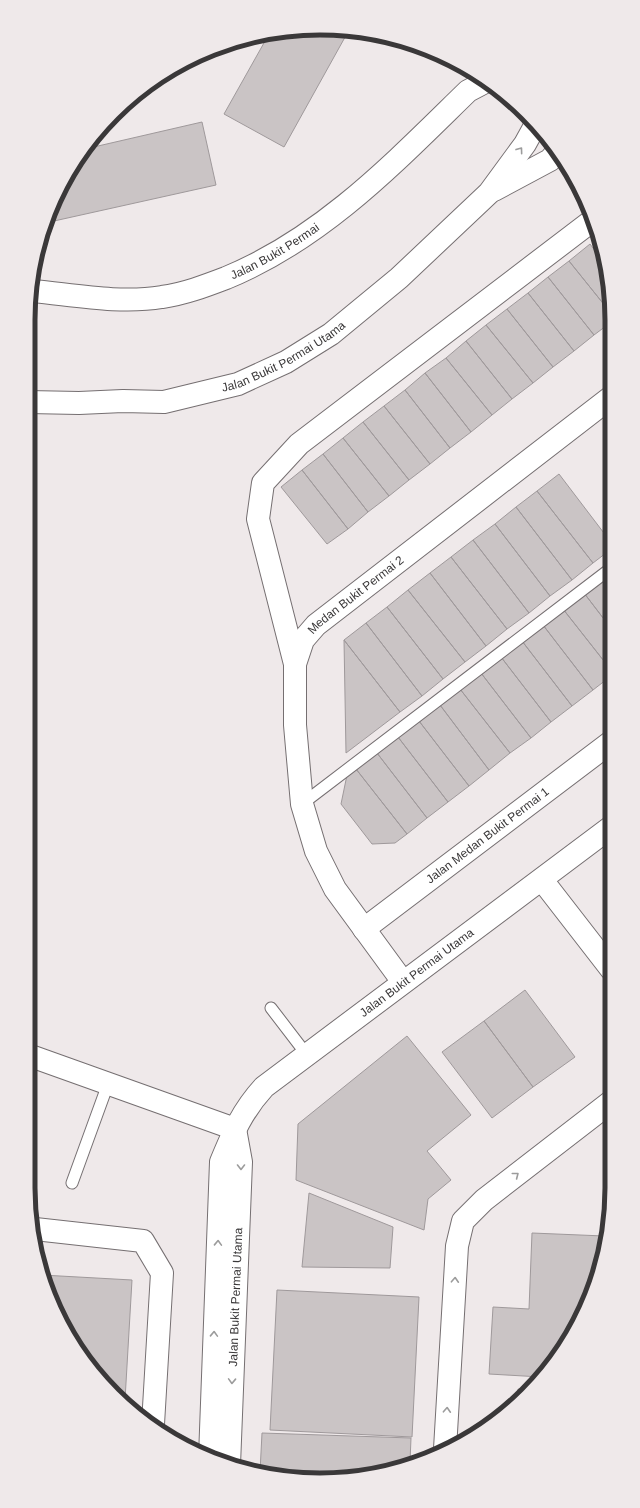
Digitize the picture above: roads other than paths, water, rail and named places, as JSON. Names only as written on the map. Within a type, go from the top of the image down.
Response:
[{"type":"street","name":"Jalan Bukit Permai","points":[[37,291],[127,299],[161,297],[190,291],[249,269],[301,239],[371,185],[477,82]]},
{"type":"street","name":"Jalan Bukit Permai Utama","points":[[35,402],[164,402],[238,384],[286,362],[331,334],[399,278],[489,193],[525,144],[533,130]]},
{"type":"street","name":"Jalan Bukit Permai Utama","points":[[489,193],[550,160],[553,157]]},
{"type":"street","points":[[295,664],[258,519],[263,483],[299,444],[588,224]]},
{"type":"street","name":"Medan Bukit Permai 2","points":[[403,982],[335,888],[316,851],[302,804],[295,725],[295,664],[303,640],[316,625],[605,402]]},
{"type":"street","name":"Jalan Medan Bukit Permai 1","points":[[364,928],[605,747]]},
{"type":"street","name":"Jalan Bukit Permai Utama","points":[[210,1451],[221,1162],[245,1110],[264,1087],[605,833]]},
{"type":"street","points":[[542,880],[605,961]]},
{"type":"street","points":[[35,1058],[235,1129]]},
{"type":"street","points":[[445,1444],[457,1246],[463,1221],[484,1200],[605,1106]]},
{"type":"street","name":"Jalan Bukit Permai Utama","points":[[229,1458],[241,1162],[235,1129]]},
{"type":"street","points":[[38,1229],[144,1241],[162,1273],[153,1419]]},
{"type":"lane","points":[[302,804],[605,573]]},
{"type":"lane","points":[[271,1008],[307,1055]]},
{"type":"lane","points":[[72,1183],[108,1084]]}]
